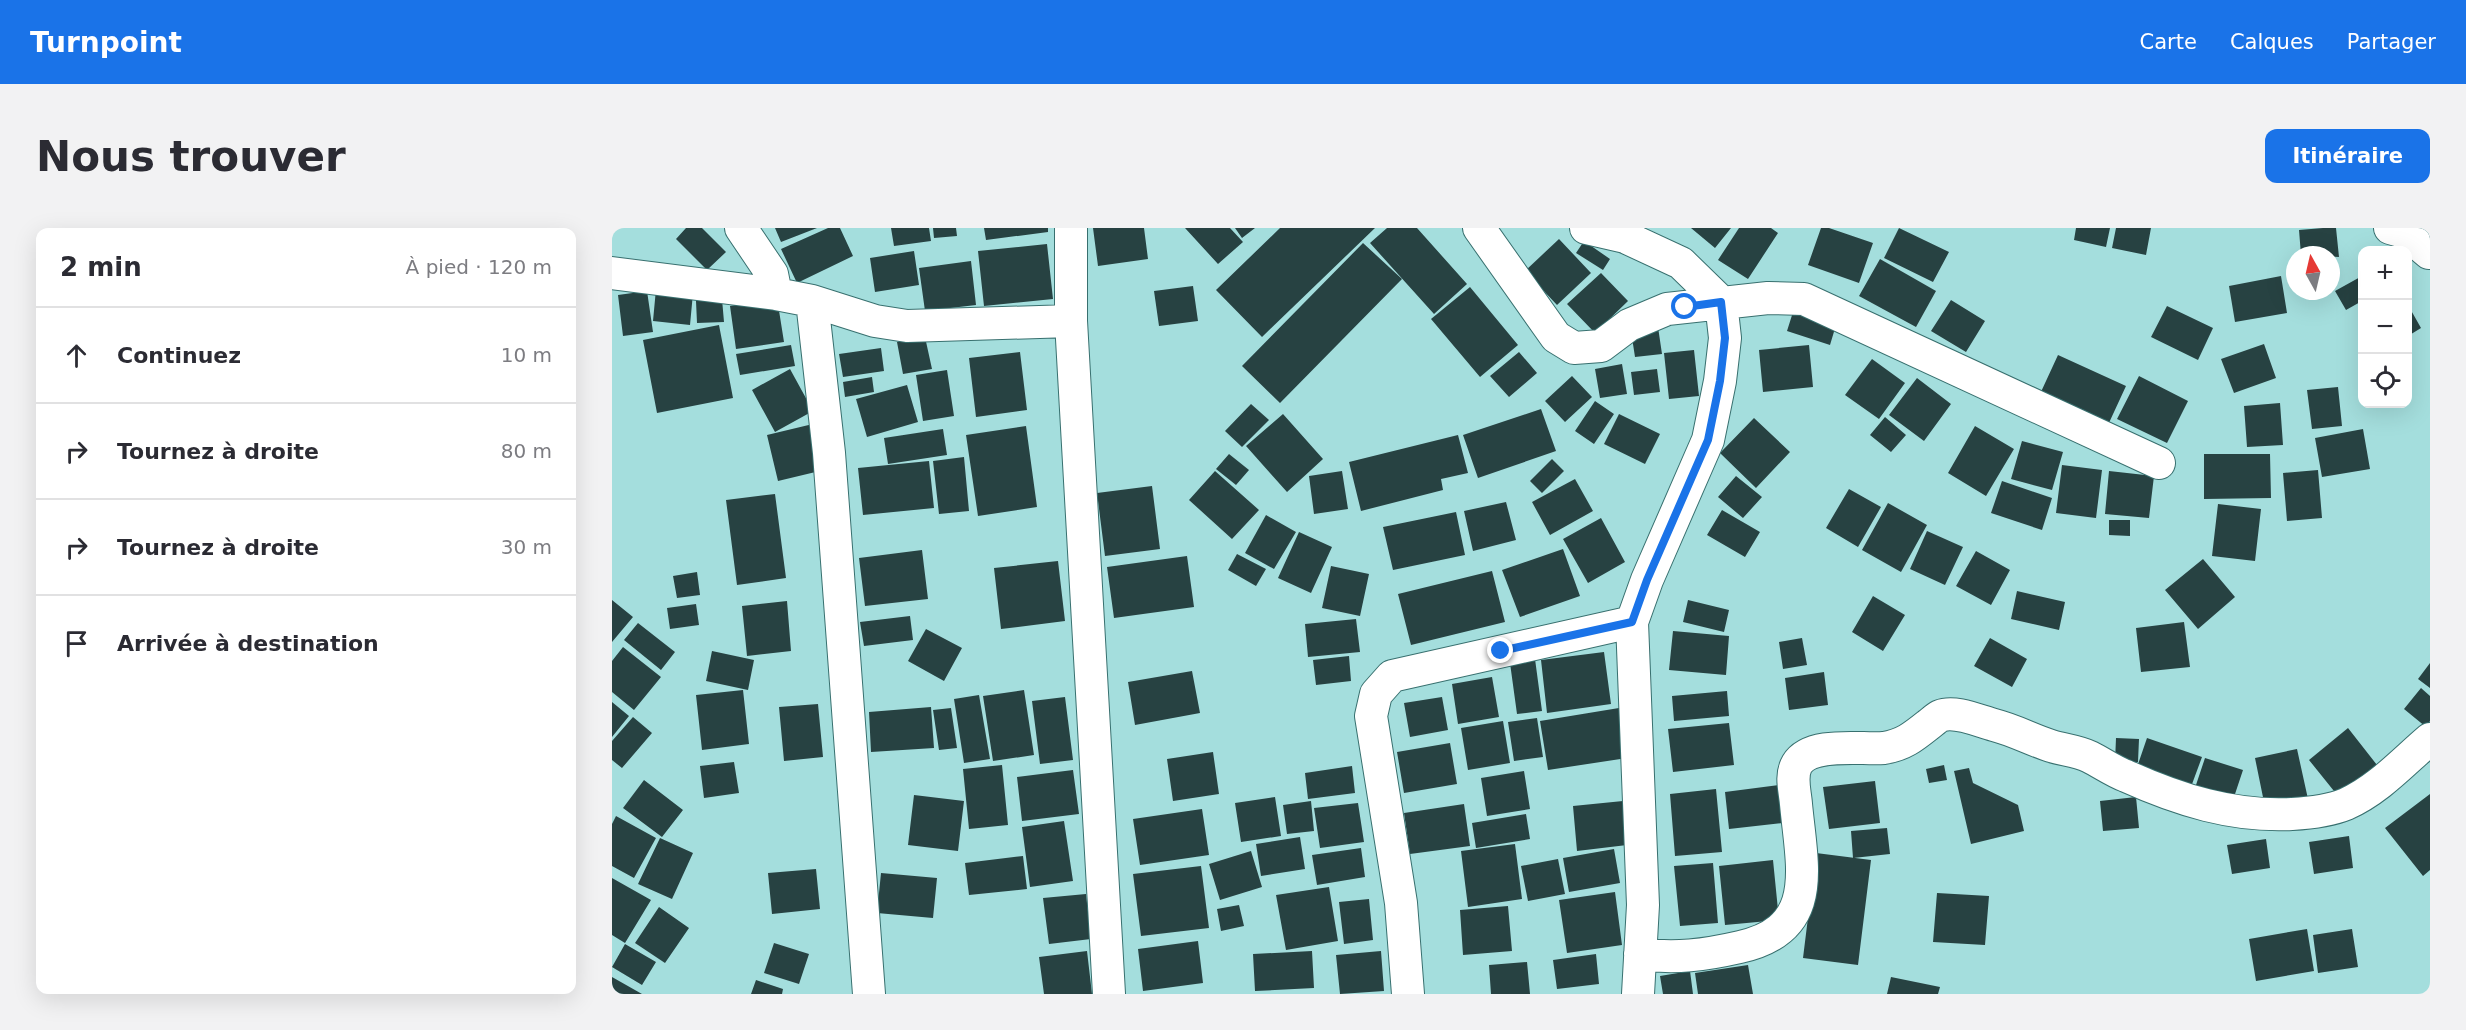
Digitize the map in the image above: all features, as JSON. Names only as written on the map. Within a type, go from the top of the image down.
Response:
[{"type":"street","points":[[741,228],[772,274],[776,294]]},
{"type":"street","points":[[1071,228],[1071,321],[1109,994]]},
{"type":"street","points":[[1479,228],[1556,337],[1574,348],[1601,346],[1629,325],[1667,309],[1768,298],[1804,299],[2159,463]]},
{"type":"street","points":[[1586,228],[1625,237],[1681,263],[1721,302],[1725,338],[1720,381],[1708,440],[1647,580],[1632,622],[1643,905],[1638,994]]},
{"type":"street","points":[[2390,228],[2404,232],[2429,254]]},
{"type":"street","points":[[612,273],[776,294],[812,301],[875,321],[907,326],[1071,321]]},
{"type":"street","points":[[812,301],[829,453],[838,600],[869,994]]},
{"type":"street","points":[[1408,994],[1401,903],[1371,716],[1376,694],[1392,676],[1632,622]]},
{"type":"street","points":[[1640,954],[1664,958],[1700,956],[1763,941],[1779,932],[1788,923],[1797,907],[1802,883],[1793,776],[1797,762],[1824,750],[1849,746],[1881,748],[1899,745],[1912,739],[1940,716],[1953,714],[2008,729],[2050,746],[2088,756],[2124,776],[2185,799],[2226,811],[2262,816],[2313,813],[2345,804],[2371,790],[2430,739]]},
{"type":"building","points":[[686,228],[702,228],[726,252],[707,270],[676,239]]},
{"type":"building","points":[[775,228],[817,228],[781,242]]},
{"type":"building","points":[[828,228],[840,228],[853,256],[797,283],[781,249]]},
{"type":"building","points":[[891,228],[929,228],[931,241],[894,246]]},
{"type":"building","points":[[933,228],[956,228],[957,236],[934,238]]},
{"type":"building","points":[[984,228],[1048,228],[1048,232],[986,240]]},
{"type":"building","points":[[1093,228],[1144,228],[1148,259],[1098,266]]},
{"type":"building","points":[[1185,228],[1230,228],[1243,242],[1218,264]]},
{"type":"building","points":[[1235,228],[1255,228],[1242,238]]},
{"type":"building","points":[[1280,228],[1375,228],[1262,337],[1216,290]]},
{"type":"building","points":[[1387,228],[1417,228],[1467,284],[1434,314],[1370,243]]},
{"type":"building","points":[[1691,228],[1731,228],[1715,248]]},
{"type":"building","points":[[1739,228],[1771,228],[1778,233],[1748,279],[1718,260]]},
{"type":"building","points":[[1821,228],[1829,228],[1873,243],[1859,283],[1808,265]]},
{"type":"building","points":[[1899,228],[1949,252],[1933,282],[1884,258]]},
{"type":"building","points":[[2076,228],[2110,228],[2106,247],[2074,240]]},
{"type":"building","points":[[2116,228],[2151,228],[2146,255],[2112,248]]},
{"type":"building","points":[[2336,228],[2338,246],[2300,246],[2299,230]]},
{"type":"building","points":[[1559,239],[1591,273],[1557,305],[1525,271]]},
{"type":"building","points":[[1584,241],[1610,259],[1603,270],[1576,253]]},
{"type":"building","points":[[1363,243],[1402,279],[1280,403],[1242,366]]},
{"type":"building","points":[[1047,244],[1053,299],[984,306],[978,251]]},
{"type":"building","points":[[914,251],[919,285],[875,292],[870,258]]},
{"type":"building","points":[[1880,259],[1936,291],[1916,327],[1859,296]]},
{"type":"building","points":[[971,261],[976,305],[925,311],[919,268]]},
{"type":"building","points":[[1601,273],[1628,301],[1595,333],[1567,304]]},
{"type":"building","points":[[2281,276],[2287,313],[2235,322],[2229,286]]},
{"type":"building","points":[[2358,278],[2358,303],[2346,310],[2340,300],[2340,288]]},
{"type":"building","points":[[1193,286],[1198,321],[1159,326],[1154,291]]},
{"type":"building","points":[[1470,287],[1518,345],[1480,377],[1431,319]]},
{"type":"building","points":[[656,289],[693,293],[690,325],[653,321]]},
{"type":"building","points":[[647,291],[653,332],[623,336],[618,295]]},
{"type":"building","points":[[777,298],[784,342],[736,349],[730,306]]},
{"type":"building","points":[[722,299],[724,322],[697,323],[696,301]]},
{"type":"building","points":[[1951,300],[1985,321],[1966,352],[1931,331]]},
{"type":"building","points":[[2167,306],[2213,328],[2198,360],[2151,337]]},
{"type":"building","points":[[1793,312],[1836,325],[1830,345],[1787,331]]},
{"type":"building","points":[[2412,312],[2421,328],[2412,334]]},
{"type":"building","points":[[719,325],[733,398],[657,413],[643,340]]},
{"type":"building","points":[[1658,327],[1662,354],[1635,357],[1631,331]]},
{"type":"building","points":[[925,337],[932,369],[903,374],[897,342]]},
{"type":"building","points":[[2264,344],[2276,378],[2234,393],[2221,359]]},
{"type":"building","points":[[791,345],[795,366],[740,375],[736,354]]},
{"type":"building","points":[[1809,345],[1813,387],[1763,392],[1759,350]]},
{"type":"building","points":[[881,348],[884,371],[843,377],[839,354]]},
{"type":"building","points":[[1694,350],[1699,396],[1669,399],[1664,353]]},
{"type":"building","points":[[1020,352],[1027,410],[976,417],[969,358]]},
{"type":"building","points":[[1519,352],[1537,373],[1509,397],[1490,376]]},
{"type":"building","points":[[2058,355],[2126,386],[2108,425],[2040,394]]},
{"type":"building","points":[[1872,359],[1905,383],[1879,419],[1845,395]]},
{"type":"building","points":[[1622,364],[1627,394],[1600,398],[1595,369]]},
{"type":"building","points":[[790,369],[813,411],[775,432],[752,390]]},
{"type":"building","points":[[1657,369],[1660,392],[1634,395],[1631,372]]},
{"type":"building","points":[[947,370],[954,416],[923,421],[916,375]]},
{"type":"building","points":[[1572,376],[1592,397],[1565,422],[1545,401]]},
{"type":"building","points":[[2139,376],[2188,401],[2167,443],[2117,419]]},
{"type":"building","points":[[872,377],[874,392],[845,397],[843,382]]},
{"type":"building","points":[[1917,378],[1951,404],[1924,441],[1889,415]]},
{"type":"building","points":[[907,385],[918,422],[867,437],[856,399]]},
{"type":"building","points":[[2338,387],[2342,426],[2312,429],[2307,390]]},
{"type":"building","points":[[1595,401],[1614,414],[1594,444],[1575,431]]},
{"type":"building","points":[[2280,403],[2283,445],[2247,447],[2244,406]]},
{"type":"building","points":[[1251,404],[1269,420],[1242,447],[1225,431]]},
{"type":"building","points":[[1541,409],[1556,451],[1478,478],[1463,435]]},
{"type":"building","points":[[1283,414],[1323,459],[1287,492],[1246,446]]},
{"type":"building","points":[[1619,414],[1660,434],[1645,464],[1604,444]]},
{"type":"building","points":[[1885,417],[1906,435],[1891,452],[1870,435]]},
{"type":"building","points":[[1754,418],[1790,452],[1756,488],[1720,453]]},
{"type":"building","points":[[817,423],[828,469],[778,481],[767,435]]},
{"type":"building","points":[[1026,426],[1037,507],[978,516],[966,435]]},
{"type":"building","points":[[1975,426],[2014,449],[1986,496],[1948,473]]},
{"type":"building","points":[[943,429],[947,455],[888,464],[884,438]]},
{"type":"building","points":[[2363,429],[2370,469],[2322,477],[2315,438]]},
{"type":"building","points":[[1458,435],[1468,473],[1441,479],[1443,490],[1361,511],[1349,462]]},
{"type":"building","points":[[2022,441],[2063,452],[2052,490],[2011,479]]},
{"type":"building","points":[[1229,454],[1249,470],[1236,485],[1216,469]]},
{"type":"building","points":[[2204,454],[2270,454],[2271,498],[2204,499]]},
{"type":"building","points":[[964,457],[969,511],[939,514],[933,461]]},
{"type":"building","points":[[1552,459],[1564,471],[1542,493],[1530,481]]},
{"type":"building","points":[[929,461],[934,508],[863,515],[858,468]]},
{"type":"building","points":[[2062,465],[2102,470],[2096,518],[2056,513]]},
{"type":"building","points":[[2318,470],[2322,518],[2287,521],[2283,473]]},
{"type":"building","points":[[1215,471],[1259,510],[1232,539],[1189,500]]},
{"type":"building","points":[[1342,471],[1348,509],[1314,514],[1309,476]]},
{"type":"building","points":[[2109,471],[2154,476],[2149,518],[2105,514]]},
{"type":"building","points":[[1736,476],[1762,497],[1743,518],[1718,497]]},
{"type":"building","points":[[1575,479],[1593,511],[1550,535],[1532,502]]},
{"type":"building","points":[[2002,481],[2052,498],[2042,530],[1991,513]]},
{"type":"building","points":[[1152,486],[1160,549],[1105,556],[1097,493]]},
{"type":"building","points":[[1849,489],[1881,507],[1858,547],[1826,528]]},
{"type":"building","points":[[775,494],[786,578],[737,585],[726,500]]},
{"type":"building","points":[[1506,502],[1516,540],[1473,551],[1464,511]]},
{"type":"building","points":[[1888,503],[1927,525],[1901,572],[1862,550]]},
{"type":"building","points":[[2218,504],[2261,509],[2255,561],[2212,556]]},
{"type":"building","points":[[1722,510],[1760,532],[1745,557],[1707,535]]},
{"type":"building","points":[[1456,512],[1465,555],[1393,570],[1383,527]]},
{"type":"building","points":[[1266,515],[1296,532],[1274,569],[1245,553]]},
{"type":"building","points":[[1601,518],[1625,562],[1588,583],[1563,539]]},
{"type":"building","points":[[2109,520],[2130,520],[2130,536],[2109,535]]},
{"type":"building","points":[[1927,531],[1963,547],[1945,585],[1910,569]]},
{"type":"building","points":[[1299,532],[1332,547],[1311,593],[1278,578]]},
{"type":"building","points":[[1563,549],[1580,596],[1520,617],[1502,570]]},
{"type":"building","points":[[922,550],[928,599],[865,606],[859,558]]},
{"type":"building","points":[[1976,551],[2010,570],[1991,605],[1956,586]]},
{"type":"building","points":[[1237,554],[1266,569],[1256,586],[1228,570]]},
{"type":"building","points":[[1187,556],[1194,607],[1114,618],[1107,567]]},
{"type":"building","points":[[2203,559],[2235,597],[2198,629],[2165,590]]},
{"type":"building","points":[[1058,561],[1065,621],[1001,629],[994,568]]},
{"type":"building","points":[[1331,566],[1369,574],[1360,616],[1322,608]]},
{"type":"building","points":[[1492,571],[1505,622],[1411,645],[1398,594]]},
{"type":"building","points":[[697,572],[700,595],[677,598],[673,576]]},
{"type":"building","points":[[2017,591],[2065,602],[2059,630],[2011,619]]},
{"type":"building","points":[[1873,596],[1905,615],[1883,651],[1852,632]]},
{"type":"building","points":[[612,600],[633,617],[612,642]]},
{"type":"building","points":[[1688,600],[1729,610],[1724,632],[1683,622]]},
{"type":"building","points":[[787,601],[791,651],[747,656],[742,606]]},
{"type":"building","points":[[696,604],[699,625],[670,629],[667,608]]},
{"type":"building","points":[[910,616],[913,640],[864,646],[860,622]]},
{"type":"building","points":[[1356,619],[1360,652],[1308,657],[1305,624]]},
{"type":"building","points":[[2184,622],[2190,667],[2141,672],[2136,628]]},
{"type":"building","points":[[638,623],[675,652],[661,670],[624,640]]},
{"type":"building","points":[[926,629],[962,648],[944,681],[908,661]]},
{"type":"building","points":[[1673,631],[1729,636],[1726,675],[1669,670]]},
{"type":"building","points":[[1802,638],[1807,665],[1783,669],[1779,642]]},
{"type":"building","points":[[1990,638],[2027,659],[2012,687],[1974,666]]},
{"type":"building","points":[[623,647],[661,677],[634,710],[612,692],[612,661]]},
{"type":"building","points":[[712,651],[754,660],[748,690],[706,681]]},
{"type":"building","points":[[1604,652],[1611,704],[1547,713],[1541,660]]},
{"type":"building","points":[[1349,656],[1351,681],[1316,685],[1313,660]]},
{"type":"building","points":[[1535,659],[1542,711],[1517,714],[1510,663]]},
{"type":"building","points":[[2430,663],[2430,688],[2418,679]]},
{"type":"building","points":[[1192,671],[1200,713],[1135,725],[1128,682]]},
{"type":"building","points":[[1824,672],[1828,705],[1789,710],[1785,678]]},
{"type":"building","points":[[1492,677],[1499,717],[1458,724],[1452,684]]},
{"type":"building","points":[[2421,688],[2430,696],[2430,721],[2426,727],[2404,709]]},
{"type":"building","points":[[743,690],[749,744],[702,750],[696,695]]},
{"type":"building","points":[[1024,690],[1034,755],[993,761],[983,696]]},
{"type":"building","points":[[1727,691],[1729,716],[1674,721],[1672,696]]},
{"type":"building","points":[[979,695],[990,759],[964,763],[954,699]]},
{"type":"building","points":[[1065,697],[1073,760],[1040,764],[1032,701]]},
{"type":"building","points":[[1442,697],[1448,730],[1410,737],[1404,703]]},
{"type":"building","points":[[612,702],[629,716],[612,737]]},
{"type":"building","points":[[818,704],[823,757],[784,761],[779,707]]},
{"type":"building","points":[[931,707],[934,748],[871,752],[869,712]]},
{"type":"building","points":[[951,708],[957,748],[939,750],[933,710]]},
{"type":"building","points":[[1619,708],[1627,758],[1548,770],[1540,721]]},
{"type":"building","points":[[633,717],[652,733],[622,768],[612,760],[612,741]]},
{"type":"building","points":[[1537,718],[1543,757],[1514,761],[1508,722]]},
{"type":"building","points":[[1503,721],[1510,763],[1468,770],[1461,728]]},
{"type":"building","points":[[1729,723],[1734,765],[1673,772],[1668,729]]},
{"type":"building","points":[[2348,728],[2377,765],[2338,796],[2309,760]]},
{"type":"building","points":[[2116,738],[2139,739],[2138,762],[2115,762]]},
{"type":"building","points":[[2147,738],[2202,757],[2188,795],[2134,776]]},
{"type":"building","points":[[1450,743],[1457,784],[1404,793],[1397,752]]},
{"type":"building","points":[[2297,749],[2308,799],[2265,807],[2255,758]]},
{"type":"building","points":[[1213,752],[1219,794],[1173,801],[1167,759]]},
{"type":"building","points":[[2205,758],[2243,770],[2230,809],[2192,797]]},
{"type":"building","points":[[734,762],[739,793],[704,798],[700,766]]},
{"type":"building","points":[[1002,765],[1008,825],[969,829],[963,769]]},
{"type":"building","points":[[1944,765],[1947,780],[1929,783],[1926,769]]},
{"type":"building","points":[[1352,766],[1355,793],[1308,799],[1305,773]]},
{"type":"building","points":[[1969,768],[1973,783],[2018,805],[2024,831],[1971,844],[1954,771]]},
{"type":"building","points":[[1073,770],[1079,814],[1022,821],[1017,777]]},
{"type":"building","points":[[1524,771],[1530,809],[1487,816],[1481,778]]},
{"type":"building","points":[[644,780],[683,810],[662,837],[623,808]]},
{"type":"building","points":[[1875,781],[1880,823],[1829,829],[1823,787]]},
{"type":"building","points":[[1779,785],[1783,823],[1729,829],[1725,792]]},
{"type":"building","points":[[1716,789],[1722,852],[1675,856],[1670,794]]},
{"type":"building","points":[[2430,794],[2430,870],[2423,876],[2385,828]]},
{"type":"building","points":[[914,795],[964,801],[958,851],[908,845]]},
{"type":"building","points":[[1275,797],[1281,836],[1241,842],[1235,803]]},
{"type":"building","points":[[2136,797],[2139,828],[2103,831],[2100,801]]},
{"type":"building","points":[[1311,801],[1314,831],[1287,834],[1283,805]]},
{"type":"building","points":[[1623,801],[1627,845],[1577,851],[1573,806]]},
{"type":"building","points":[[1358,803],[1364,842],[1320,848],[1314,808]]},
{"type":"building","points":[[1464,804],[1470,846],[1410,854],[1404,813]]},
{"type":"building","points":[[1202,809],[1209,855],[1140,865],[1133,819]]},
{"type":"building","points":[[1526,814],[1530,839],[1476,848],[1472,823]]},
{"type":"building","points":[[616,816],[656,838],[634,878],[612,866],[612,824]]},
{"type":"building","points":[[1064,821],[1073,881],[1030,887],[1022,827]]},
{"type":"building","points":[[1887,828],[1890,854],[1853,858],[1851,831]]},
{"type":"building","points":[[2349,836],[2353,868],[2314,874],[2309,842]]},
{"type":"building","points":[[1300,837],[1305,869],[1261,876],[1256,844]]},
{"type":"building","points":[[660,838],[693,853],[672,899],[638,884]]},
{"type":"building","points":[[2266,839],[2270,868],[2232,874],[2227,845]]},
{"type":"building","points":[[1515,844],[1522,899],[1468,907],[1461,851]]},
{"type":"building","points":[[1361,848],[1365,877],[1317,885],[1312,855]]},
{"type":"building","points":[[1614,849],[1620,883],[1569,892],[1563,858]]},
{"type":"building","points":[[1251,851],[1262,887],[1220,900],[1209,864]]},
{"type":"building","points":[[1816,853],[1871,860],[1858,965],[1803,958]]},
{"type":"building","points":[[1023,856],[1027,889],[969,895],[965,863]]},
{"type":"building","points":[[1558,859],[1565,894],[1528,901],[1521,866]]},
{"type":"building","points":[[1773,860],[1779,920],[1725,925],[1719,866]]},
{"type":"building","points":[[1713,863],[1718,923],[1680,926],[1674,866]]},
{"type":"building","points":[[1201,866],[1209,928],[1141,936],[1133,874]]},
{"type":"building","points":[[816,869],[820,909],[772,914],[768,873]]},
{"type":"building","points":[[881,873],[937,878],[933,918],[877,913]]},
{"type":"building","points":[[612,878],[651,900],[625,943],[612,935]]},
{"type":"building","points":[[1329,887],[1338,941],[1286,950],[1276,895]]},
{"type":"building","points":[[1615,892],[1622,945],[1567,953],[1559,900]]},
{"type":"building","points":[[1937,893],[1989,896],[1985,945],[1933,942]]},
{"type":"building","points":[[1086,894],[1091,939],[1049,944],[1043,898]]},
{"type":"building","points":[[1369,899],[1373,940],[1344,944],[1339,902]]},
{"type":"building","points":[[1239,905],[1244,926],[1221,931],[1217,909]]},
{"type":"building","points":[[1508,906],[1512,951],[1463,955],[1460,910]]},
{"type":"building","points":[[659,907],[689,928],[665,963],[635,943]]},
{"type":"building","points":[[2307,929],[2314,971],[2256,981],[2249,939]]},
{"type":"building","points":[[2352,929],[2358,967],[2318,973],[2313,935]]},
{"type":"building","points":[[1198,941],[1203,983],[1143,991],[1138,949]]},
{"type":"building","points":[[774,943],[809,954],[799,984],[764,973]]},
{"type":"building","points":[[625,944],[656,962],[642,985],[612,967]]},
{"type":"building","points":[[1087,951],[1092,994],[1044,994],[1039,957]]},
{"type":"building","points":[[1312,951],[1314,988],[1255,991],[1253,954]]},
{"type":"building","points":[[1381,951],[1384,991],[1340,994],[1336,955]]},
{"type":"building","points":[[1596,954],[1599,984],[1557,989],[1553,960]]},
{"type":"building","points":[[1527,962],[1530,994],[1491,994],[1489,965]]},
{"type":"building","points":[[1748,965],[1753,994],[1698,994],[1695,973]]},
{"type":"building","points":[[1690,971],[1693,994],[1663,994],[1660,976]]},
{"type":"building","points":[[612,977],[642,994],[612,994]]},
{"type":"building","points":[[1891,977],[1940,987],[1938,994],[1887,994]]},
{"type":"building","points":[[756,980],[783,989],[782,994],[751,994]]},
{"type":"route","points":[[1501,651],[1632,622],[1647,580],[1708,440],[1720,381],[1725,338],[1721,302],[1685,307]]}]
